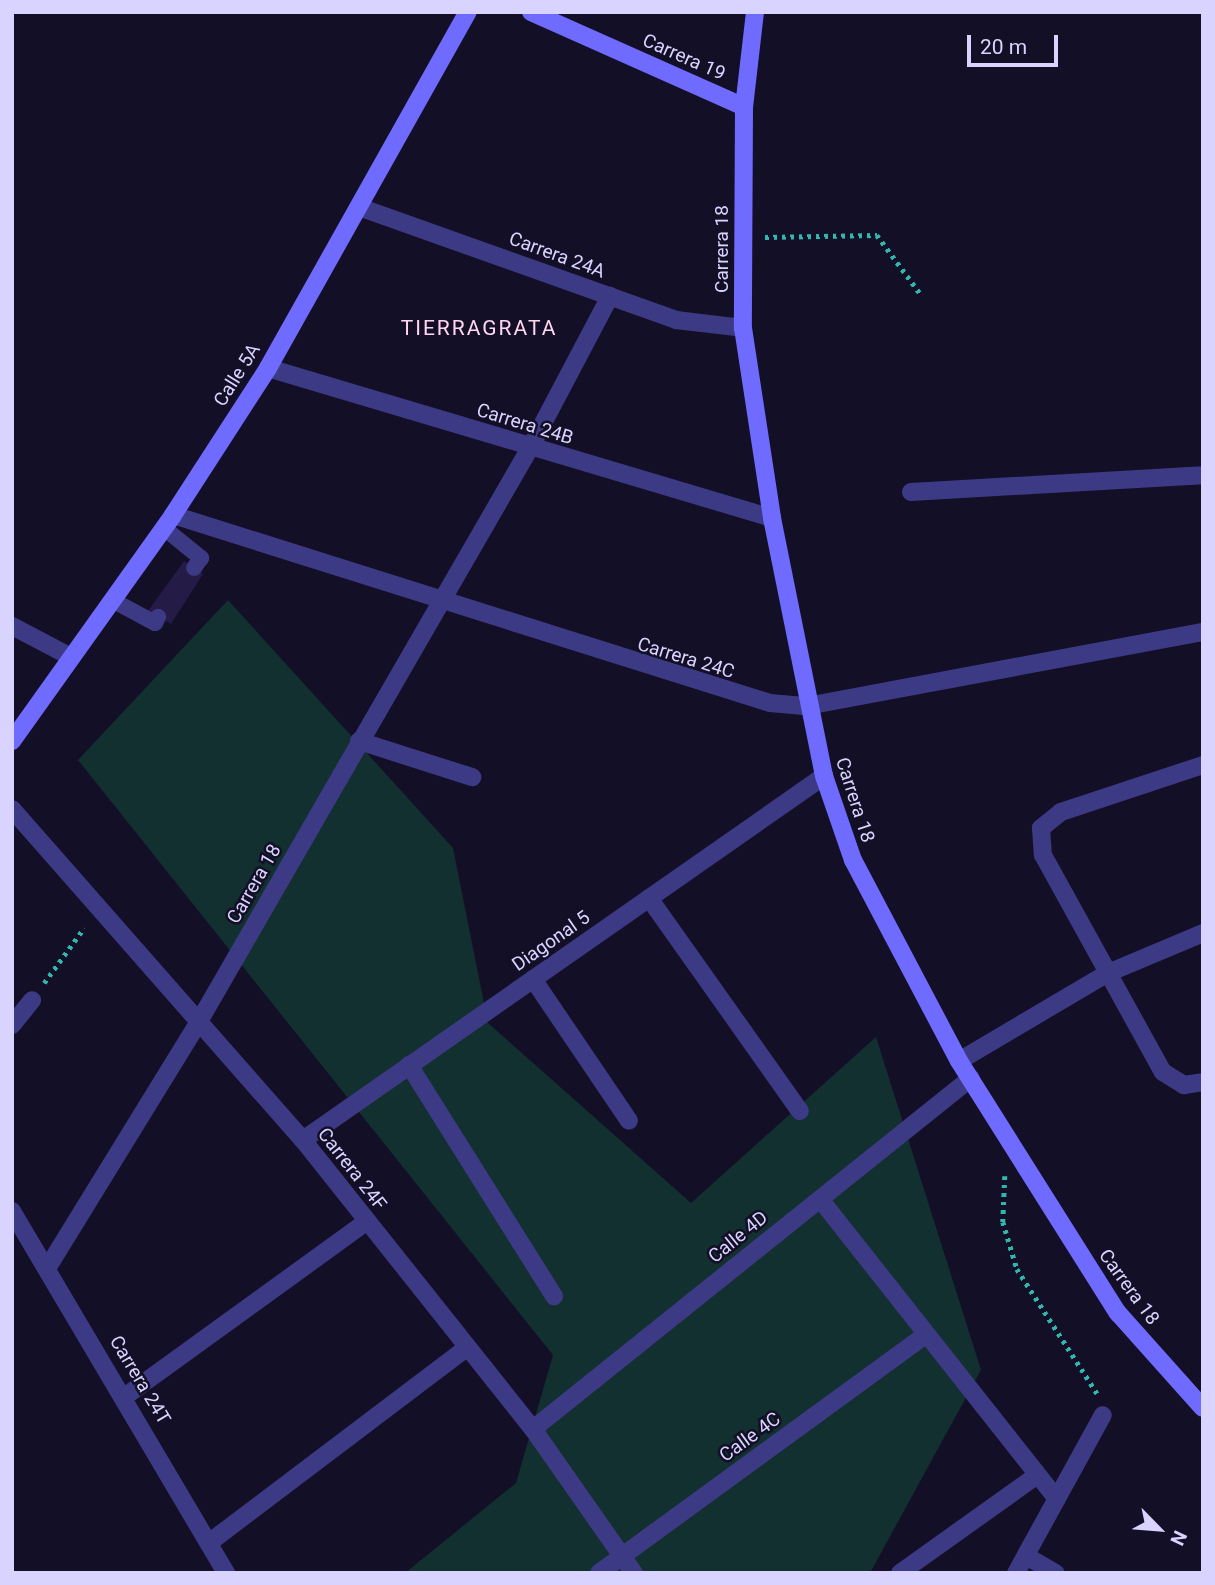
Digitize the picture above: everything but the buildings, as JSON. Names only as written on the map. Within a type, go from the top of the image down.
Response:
[{"type":"street","name":"Calle 5A","points":[[12,741],[169,521],[268,368],[468,12]]},
{"type":"street","name":"Carrera 19","points":[[531,12],[744,107]]},
{"type":"street","name":"Carrera 18","points":[[755,12],[744,107],[744,328],[772,518],[807,706],[824,776],[853,860],[959,1061],[1012,1141],[1118,1313],[1203,1408]]},
{"type":"street","name":"Carrera 24A","points":[[359,207],[676,320],[744,328]]},
{"type":"street","name":"Carrera 18","points":[[48,1267],[201,1018],[437,601],[530,448],[610,296]]},
{"type":"street","name":"Carrera 24B","points":[[268,368],[772,518]]},
{"type":"street","points":[[911,492],[1203,475]]},
{"type":"street","name":"Carrera 24C","points":[[169,521],[437,601],[724,693],[807,706],[1203,632]]},
{"type":"street","points":[[12,626],[71,657]]},
{"type":"street","points":[[359,741],[472,777]]},
{"type":"street","points":[[1203,765],[1061,812],[1041,828],[1043,855],[1163,1072],[1184,1085],[1203,1082]]},
{"type":"street","name":"Diagonal 5","points":[[303,1139],[824,776]]},
{"type":"street","name":"Carrera 24F","points":[[12,809],[201,1018],[303,1139],[464,1350],[533,1429],[634,1573]]},
{"type":"street","points":[[649,898],[800,1111]]},
{"type":"street","points":[[959,1061],[1108,973],[1203,933]]},
{"type":"street","points":[[533,979],[629,1121]]},
{"type":"street","points":[[12,1025],[32,1000]]},
{"type":"street","points":[[409,1065],[554,1296]]},
{"type":"street","name":"Calle 4D","points":[[533,1429],[971,1078]]},
{"type":"street","points":[[820,1199],[1036,1476],[1057,1499]]},
{"type":"street","name":"Carrera 24T","points":[[12,1211],[127,1395],[226,1573]]},
{"type":"street","points":[[127,1395],[366,1222]]},
{"type":"street","name":"Calle 4C","points":[[599,1573],[925,1335]]},
{"type":"street","points":[[209,1542],[464,1350]]},
{"type":"street","points":[[1016,1573],[1103,1415]]},
{"type":"street","points":[[900,1573],[1036,1476]]},
{"type":"street","points":[[1026,1556],[1056,1573]]},
{"type":"lane","points":[[169,521],[201,558],[194,568]]},
{"type":"lane","points":[[112,600],[155,623],[159,617]]},
{"type":"path","points":[[743,238],[877,235],[922,296]]},
{"type":"path","points":[[32,1000],[99,907]]},
{"type":"path","points":[[1012,1141],[1003,1222],[1017,1269],[1096,1387],[1103,1415]]},
{"type":"green space","points":[[228,600],[453,848],[488,1023],[691,1203],[876,1037],[981,1370],[870,1573],[405,1573],[516,1483],[553,1355],[78,760]]},
{"type":"district","name":"TIERRAGRATA","points":[[479,328]]}]
